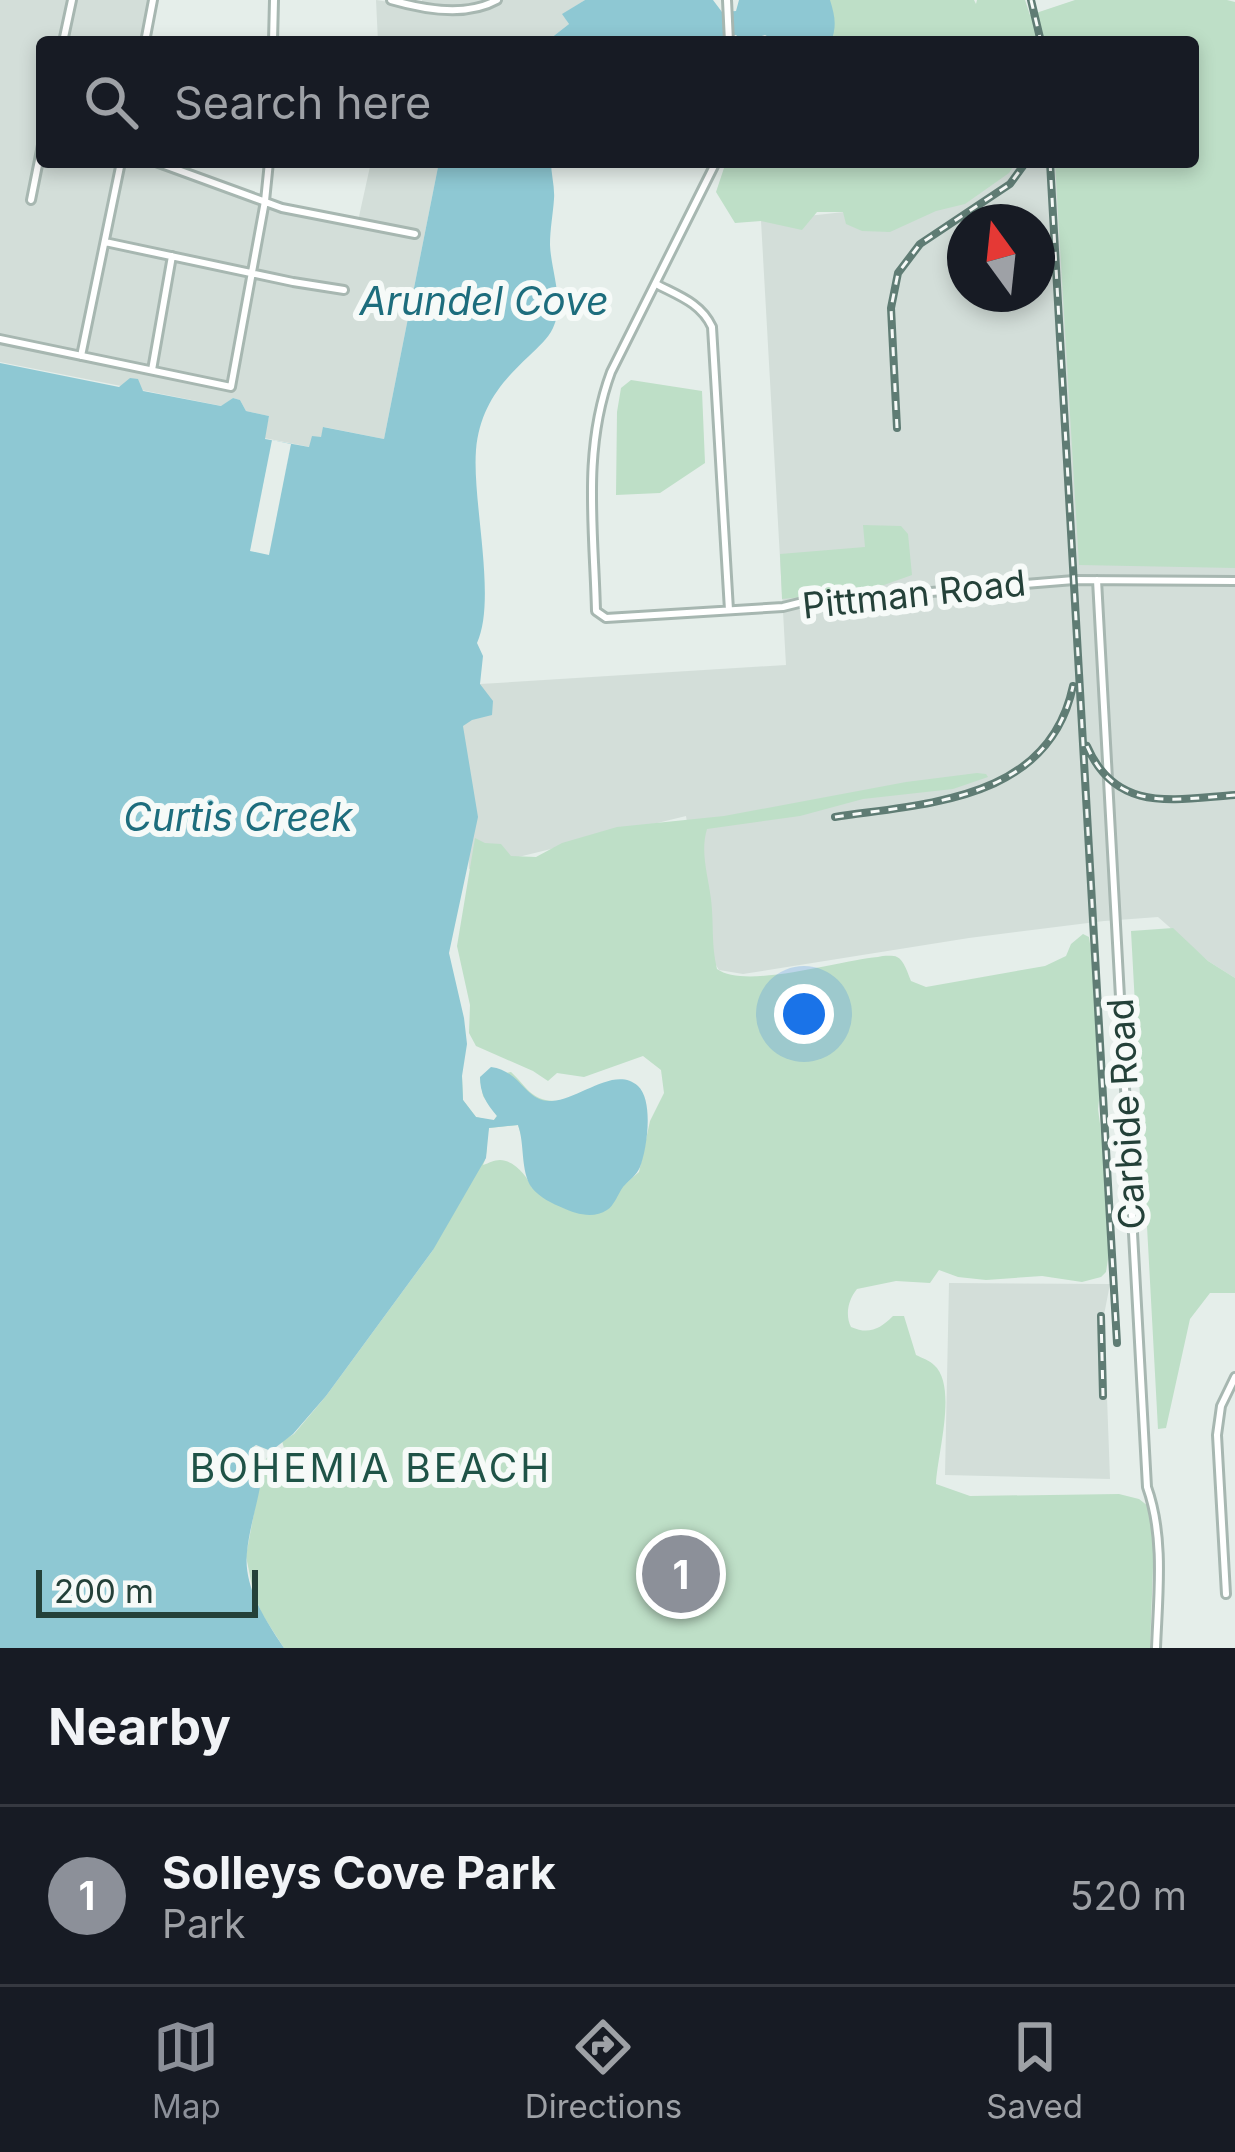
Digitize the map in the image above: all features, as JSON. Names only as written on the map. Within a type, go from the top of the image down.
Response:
[{"type":"street","points":[[64,36],[72,0]]},
{"type":"street","points":[[146,36],[153,0]]},
{"type":"street","points":[[273,36],[274,0]]},
{"type":"street","points":[[391,0],[413,7],[466,9],[497,0]]},
{"type":"street","points":[[727,3],[729,36]]},
{"type":"street","points":[[31,200],[37,168]]},
{"type":"street","points":[[81,356],[120,168]]},
{"type":"street","points":[[173,168],[282,208],[415,234]]},
{"type":"street","points":[[0,339],[231,387],[268,168]]},
{"type":"street","points":[[713,168],[656,284],[695,304],[712,327],[729,610]]},
{"type":"street","points":[[105,242],[344,290]]},
{"type":"street","points":[[152,370],[172,256]]},
{"type":"street","name":"Pittman Road","points":[[656,284],[611,372],[595,421],[596,611],[606,618],[1097,579],[1235,581]]},
{"type":"street","name":"Carbide Road","points":[[1097,579],[1147,1487],[1157,1540],[1156,1648]]},
{"type":"street","points":[[1226,1594],[1217,1420],[1235,1377]]},
{"type":"street","points":[[1224,1558],[1235,1557]]},
{"type":"shaded area","points":[[0,0],[153,0],[146,36],[36,36],[36,168],[172,168],[282,208],[358,221],[370,168],[438,168],[384,439],[324,427],[310,447],[264,438],[269,416],[246,411],[240,400],[233,398],[222,406],[0,362]]},
{"type":"shaded area","points":[[376,0],[422,7],[422,0],[585,0],[563,14],[569,24],[554,36],[378,36]]},
{"type":"shaded area","points":[[1199,160],[1235,160],[1235,978],[1158,917],[969,938],[743,974],[719,970],[705,947],[686,816],[469,869],[463,726],[480,684],[786,665],[761,221],[844,212],[960,168],[1199,168]]},
{"type":"shaded area","points":[[949,1283],[1110,1284],[1104,1315],[1110,1479],[945,1475]]},
{"type":"green space","points":[[809,0],[974,0],[976,4],[977,0],[1025,0],[1030,15],[1075,0],[1235,2],[1235,568],[1079,565],[1055,168],[1199,168],[1199,36],[827,36]]},
{"type":"green space","points":[[724,168],[1012,168],[965,204],[947,204],[947,208],[890,232],[862,231],[846,224],[843,212],[817,212],[802,230],[761,221],[735,223],[716,192]]},
{"type":"green space","points":[[631,380],[702,391],[705,463],[660,493],[616,495],[617,412],[621,388]]},
{"type":"green space","points":[[863,525],[901,526],[908,534],[912,575],[867,591],[782,599],[780,554],[865,547]]},
{"type":"green space","points":[[977,773],[988,777],[953,789],[863,799],[800,816],[707,829],[704,855],[715,960],[717,969],[749,976],[893,956],[902,961],[911,981],[926,987],[1045,966],[1066,956],[1083,934],[1089,937],[1111,1240],[1106,1272],[1082,1282],[1042,1276],[986,1280],[939,1270],[930,1283],[896,1281],[857,1289],[848,1318],[851,1327],[869,1330],[893,1316],[904,1316],[916,1355],[932,1363],[941,1375],[945,1404],[936,1484],[970,1496],[1119,1494],[1148,1506],[1154,1540],[1150,1648],[284,1648],[262,1614],[246,1556],[263,1464],[271,1451],[282,1452],[282,1441],[294,1434],[326,1396],[433,1250],[462,1076],[463,1100],[476,1117],[493,1121],[497,1116],[483,1096],[480,1077],[511,1072],[536,1096],[557,1101],[523,1141],[518,1125],[489,1128],[483,1165],[498,1160],[510,1163],[532,1188],[625,1184],[639,1172],[650,1121],[664,1093],[661,1070],[643,1056],[584,1077],[557,1073],[548,1081],[476,1046],[469,1033],[470,1005],[457,946],[475,838],[501,844],[511,856],[536,857],[562,843],[617,827],[724,816]]},
{"type":"green space","points":[[1173,928],[1208,961],[1235,978],[1235,1293],[1210,1293],[1190,1319],[1166,1428],[1158,1429],[1131,931]]},
{"type":"water","points":[[585,0],[713,0],[722,12],[736,11],[739,0],[830,0],[834,31],[833,36],[554,36],[569,24],[562,14]]},
{"type":"water","name":"Curtis Creek","points":[[438,168],[552,168],[550,245],[558,298],[556,318],[551,332],[493,397],[476,450],[485,602],[477,643],[483,656],[480,684],[493,701],[492,715],[463,726],[478,817],[449,953],[467,1044],[463,1100],[476,1117],[494,1120],[497,1116],[480,1083],[491,1067],[510,1074],[535,1097],[552,1101],[608,1081],[629,1081],[638,1086],[646,1102],[643,1159],[609,1208],[579,1214],[532,1188],[518,1125],[489,1128],[486,1158],[433,1250],[326,1396],[271,1451],[256,1445],[250,1449],[249,1469],[260,1487],[248,1544],[249,1578],[257,1603],[284,1648],[0,1648],[0,363],[119,387],[130,378],[138,379],[143,391],[221,406],[233,398],[240,400],[246,411],[269,416],[265,439],[309,447],[312,436],[321,437],[323,427],[384,439]]},
{"type":"pier","points":[[272,440],[291,444],[269,555],[250,551]]},
{"type":"railway","points":[[1031,0],[1040,36]]},
{"type":"railway","points":[[897,428],[891,308],[898,273],[920,244],[1010,184],[1022,168]]},
{"type":"railway","points":[[1050,168],[1117,1343]]},
{"type":"railway","points":[[835,817],[944,800],[1011,774],[1039,753],[1060,724],[1073,686]]},
{"type":"railway","points":[[1087,746],[1114,783],[1149,798],[1235,795]]},
{"type":"railway","points":[[1101,1316],[1103,1396]]},
{"type":"place","name":"Solleys Cove Park","points":[[681,1574]]},
{"type":"district","name":"BOHEMIA BEACH","points":[[371,1467]]},
{"type":"water label","name":"Arundel Cove","points":[[484,300]]}]
